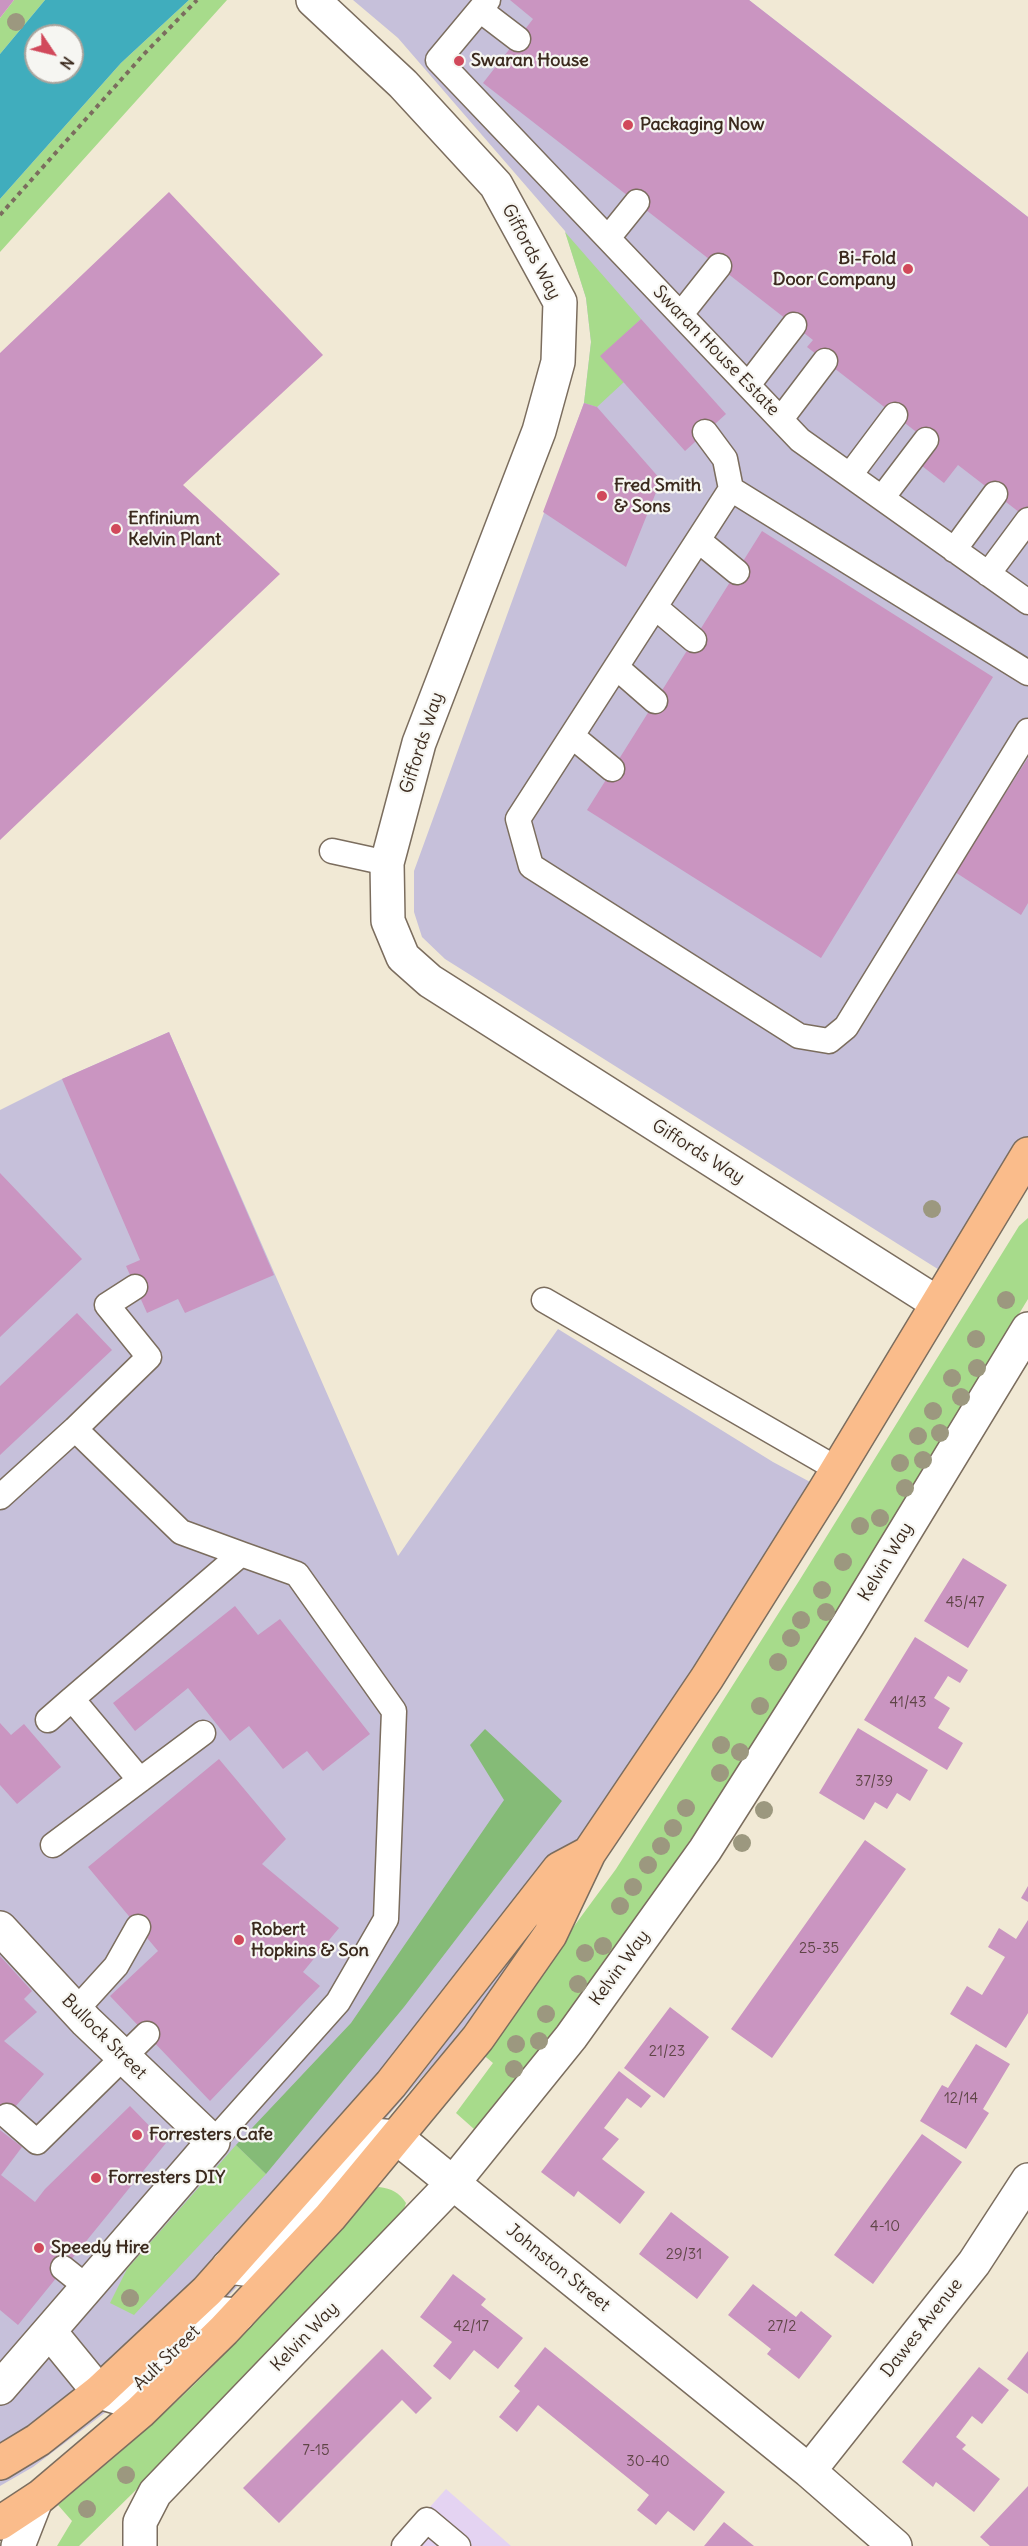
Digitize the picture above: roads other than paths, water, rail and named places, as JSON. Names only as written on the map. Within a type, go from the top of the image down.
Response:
[{"type":"main road","points":[[0,2523],[36,2500],[140,2412],[238,2315],[330,2217],[478,2038],[550,1935],[589,1853],[706,1678],[837,1469],[1028,1154]]},
{"type":"main road","points":[[0,2463],[38,2440],[99,2392],[207,2291],[391,2084],[559,1869],[589,1853]]},
{"type":"street","name":"Giffords Way","points":[[313,0],[403,84],[496,185],[560,302],[558,362],[539,430],[419,743],[387,862],[388,921],[403,957],[430,981],[937,1303]]},
{"type":"street","name":"Kelvin Way","points":[[140,2546],[140,2522],[155,2493],[453,2183],[570,2037],[705,1850],[848,1625],[1028,1329]]},
{"type":"street","name":"Bullock Street","points":[[0,1928],[18,1962],[76,2010],[213,2142]]},
{"type":"street","points":[[228,2267],[253,2270],[372,2135],[396,2137]]},
{"type":"street","name":"Johnston Street","points":[[396,2137],[808,2471],[895,2546]]},
{"type":"street","points":[[0,2388],[213,2142]]},
{"type":"street","name":"Dawes Avenue","points":[[808,2471],[974,2263],[1028,2180]]},
{"type":"street","name":"Ault Street","points":[[99,2392],[123,2399],[142,2384],[212,2313],[238,2315]]},
{"type":"street","points":[[50,2332],[99,2392]]},
{"type":"street","points":[[18,2546],[36,2500]]},
{"type":"lane","points":[[484,5],[518,39]]},
{"type":"lane","name":"Swaran House Estate","points":[[484,5],[438,60],[800,440],[1028,602]]},
{"type":"lane","points":[[608,238],[637,202]]},
{"type":"lane","points":[[681,314],[719,266]]},
{"type":"lane","points":[[748,385],[794,325]]},
{"type":"lane","points":[[781,419],[825,361]]},
{"type":"lane","points":[[850,475],[895,415]]},
{"type":"lane","points":[[705,432],[725,459],[731,489],[903,608],[1028,673]]},
{"type":"lane","points":[[882,498],[926,440]]},
{"type":"lane","points":[[731,489],[518,819],[531,866],[799,1036],[829,1041],[846,1027],[1028,731]]},
{"type":"lane","points":[[954,549],[995,494]]},
{"type":"lane","points":[[988,574],[1020,546],[1028,520]]},
{"type":"lane","points":[[698,540],[737,572]]},
{"type":"lane","points":[[655,607],[694,640]]},
{"type":"lane","points":[[616,667],[655,701]]},
{"type":"lane","points":[[572,736],[612,769]]},
{"type":"lane","points":[[332,851],[387,862]]},
{"type":"lane","points":[[0,1497],[149,1357],[107,1305],[135,1287]]},
{"type":"lane","points":[[544,1300],[837,1469]]},
{"type":"lane","points":[[75,1429],[181,1532],[297,1575],[394,1711],[386,1919],[338,2002],[213,2142]]},
{"type":"lane","points":[[48,1719],[241,1554]]},
{"type":"lane","points":[[72,1699],[140,1780]]},
{"type":"lane","points":[[53,1845],[203,1733]]},
{"type":"lane","points":[[76,2010],[116,1966],[138,1927]]},
{"type":"lane","points":[[7,2115],[37,2142],[147,2034]]},
{"type":"lane","points":[[63,2268],[88,2288]]},
{"type":"lane","points":[[404,2546],[427,2520],[458,2546]]},
{"type":"water","points":[[45,0],[189,0],[121,63],[0,199],[0,54],[24,25],[24,84],[84,84],[84,24],[25,24]]},
{"type":"place","name":"Swaran House","points":[[459,61]]},
{"type":"place","name":"Packaging Now","points":[[628,125]]},
{"type":"place","name":"Bi-Fold Door Company","points":[[908,269]]},
{"type":"place","name":"Fred Smith & Sons","points":[[602,496]]},
{"type":"place","name":"Enfinium Kelvin Plant","points":[[116,529]]},
{"type":"place","name":"Robert Hopkins & Son","points":[[239,1940]]},
{"type":"place","name":"Forresters Cafe","points":[[137,2135]]},
{"type":"place","name":"Forresters DIY","points":[[96,2178]]},
{"type":"place","name":"Speedy Hire","points":[[39,2248]]}]
